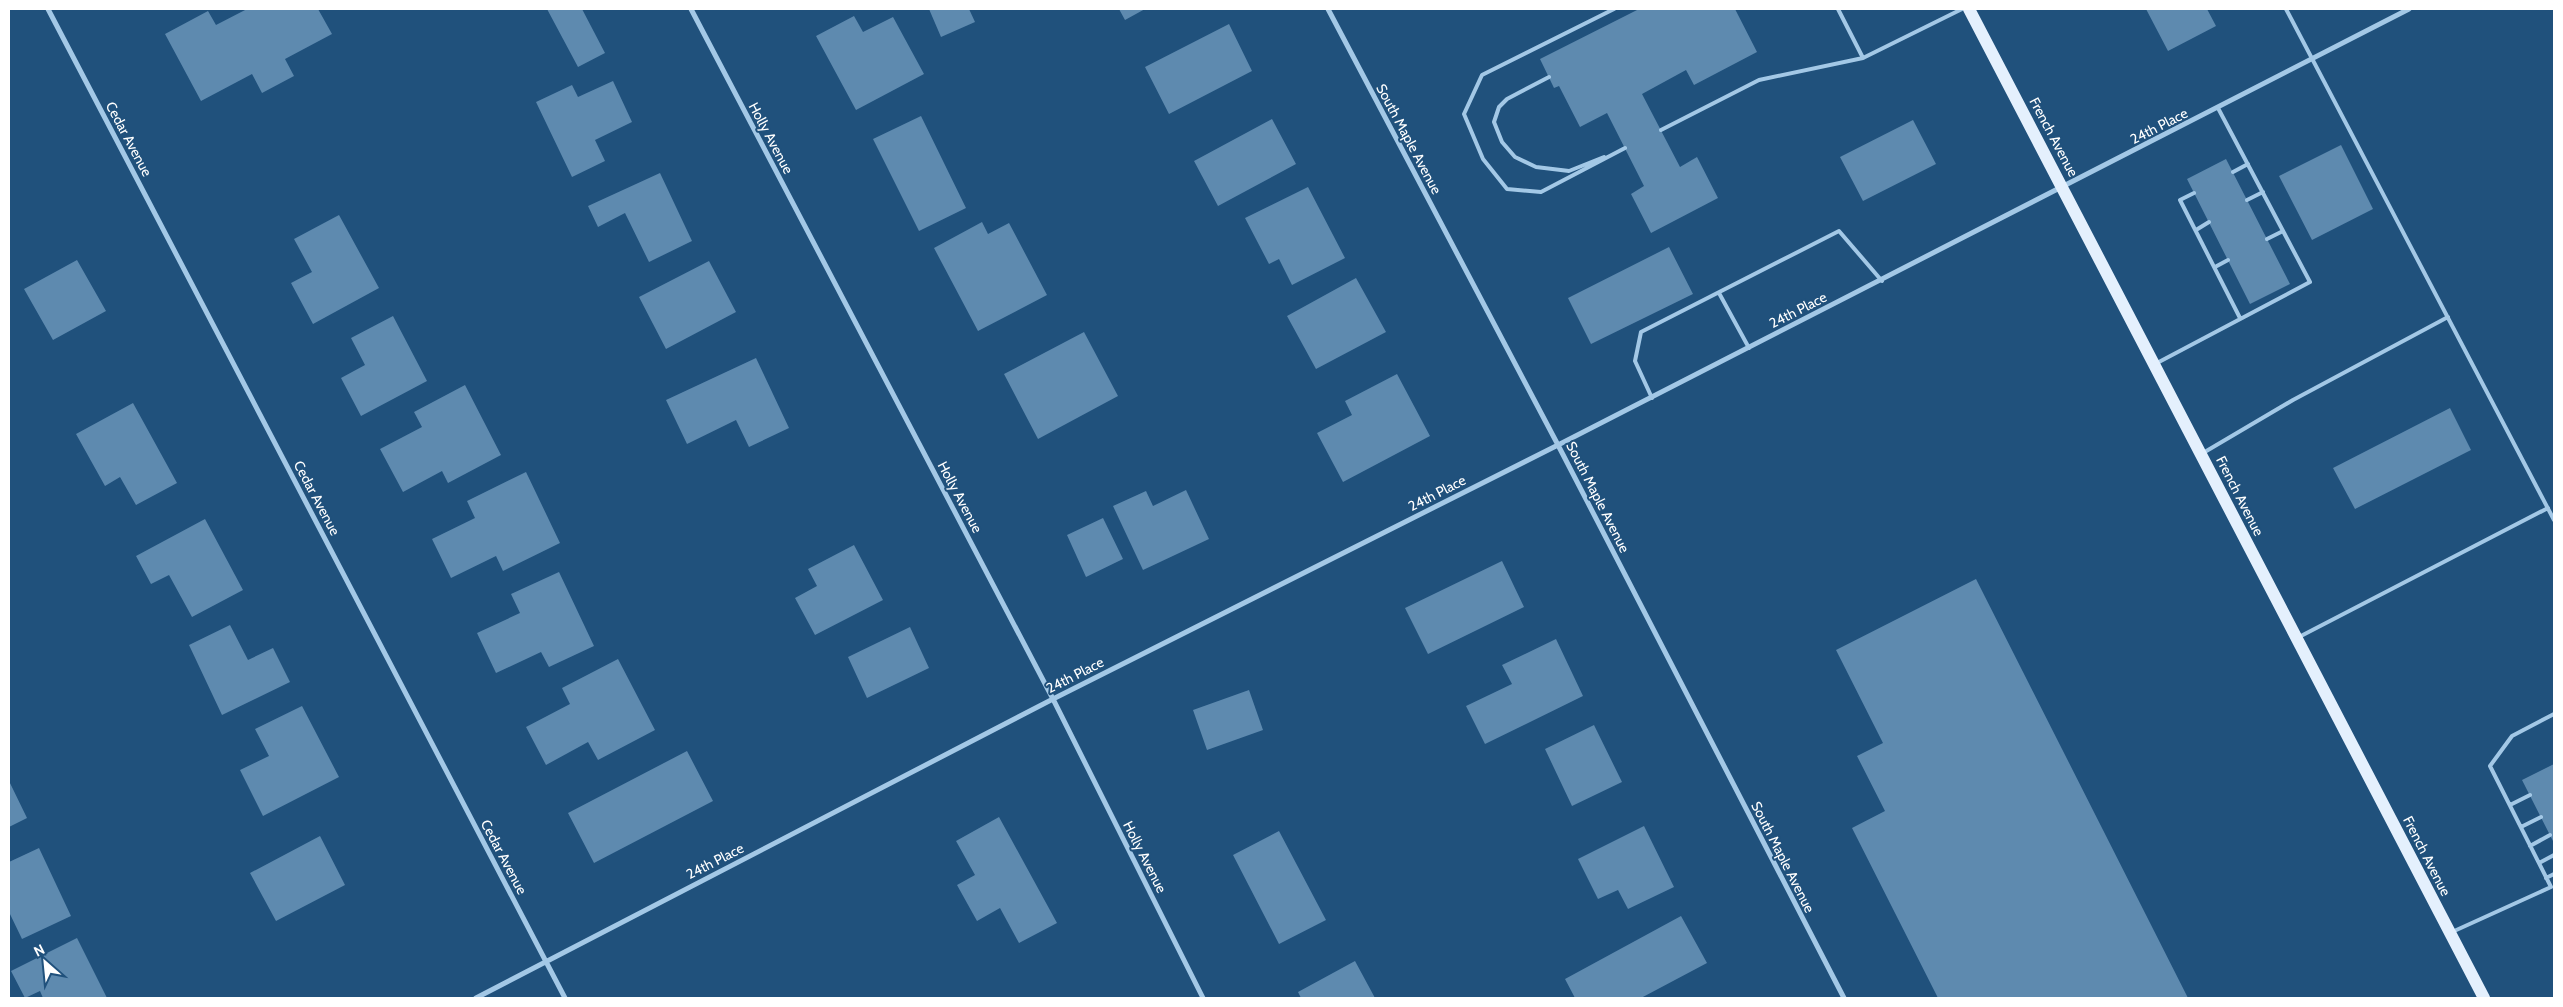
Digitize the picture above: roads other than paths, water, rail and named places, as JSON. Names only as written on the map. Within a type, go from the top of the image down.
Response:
[{"type":"main road","name":"French Avenue","points":[[1969,9],[2484,998]]},
{"type":"street","name":"Cedar Avenue","points":[[48,9],[565,998]]},
{"type":"street","name":"Holly Avenue","points":[[691,9],[1053,699],[1203,998]]},
{"type":"street","name":"South Maple Avenue","points":[[1328,9],[1558,445],[1844,998]]},
{"type":"street","name":"24th Place","points":[[476,998],[1053,699],[1652,398],[2409,9]]},
{"type":"lane","points":[[1550,77],[1507,98],[1498,107],[1494,122],[1502,142],[1515,157],[1536,167],[1569,171],[1625,148],[1541,192],[1507,189],[1483,159],[1464,114],[1482,75],[1614,9]]},
{"type":"lane","points":[[1838,9],[1863,58]]},
{"type":"lane","points":[[1661,130],[1759,80],[1863,58],[1962,9]]},
{"type":"lane","points":[[2286,9],[2554,520]]},
{"type":"lane","points":[[2155,364],[2310,282],[2218,108]]},
{"type":"lane","points":[[2233,172],[2248,164]]},
{"type":"lane","points":[[2247,200],[2262,192]]},
{"type":"lane","points":[[2194,193],[2180,200],[2240,318]]},
{"type":"lane","points":[[2196,230],[2209,222]]},
{"type":"lane","points":[[2267,239],[2283,230]]},
{"type":"lane","points":[[1652,398],[1635,361],[1640,332],[1839,232],[1882,280]]},
{"type":"lane","points":[[2215,267],[2228,260]]},
{"type":"lane","points":[[1719,293],[1749,348]]},
{"type":"lane","points":[[2201,454],[2293,400],[2448,317]]},
{"type":"lane","points":[[2297,638],[2548,508]]},
{"type":"lane","points":[[2554,714],[2512,736],[2490,766],[2554,894]]},
{"type":"lane","points":[[2510,805],[2530,795]]},
{"type":"lane","points":[[2521,827],[2541,817]]},
{"type":"lane","points":[[2530,846],[2550,835]]},
{"type":"lane","points":[[2538,863],[2554,855]]},
{"type":"lane","points":[[2546,878],[2554,874]]},
{"type":"lane","points":[[2450,933],[2551,887]]}]
